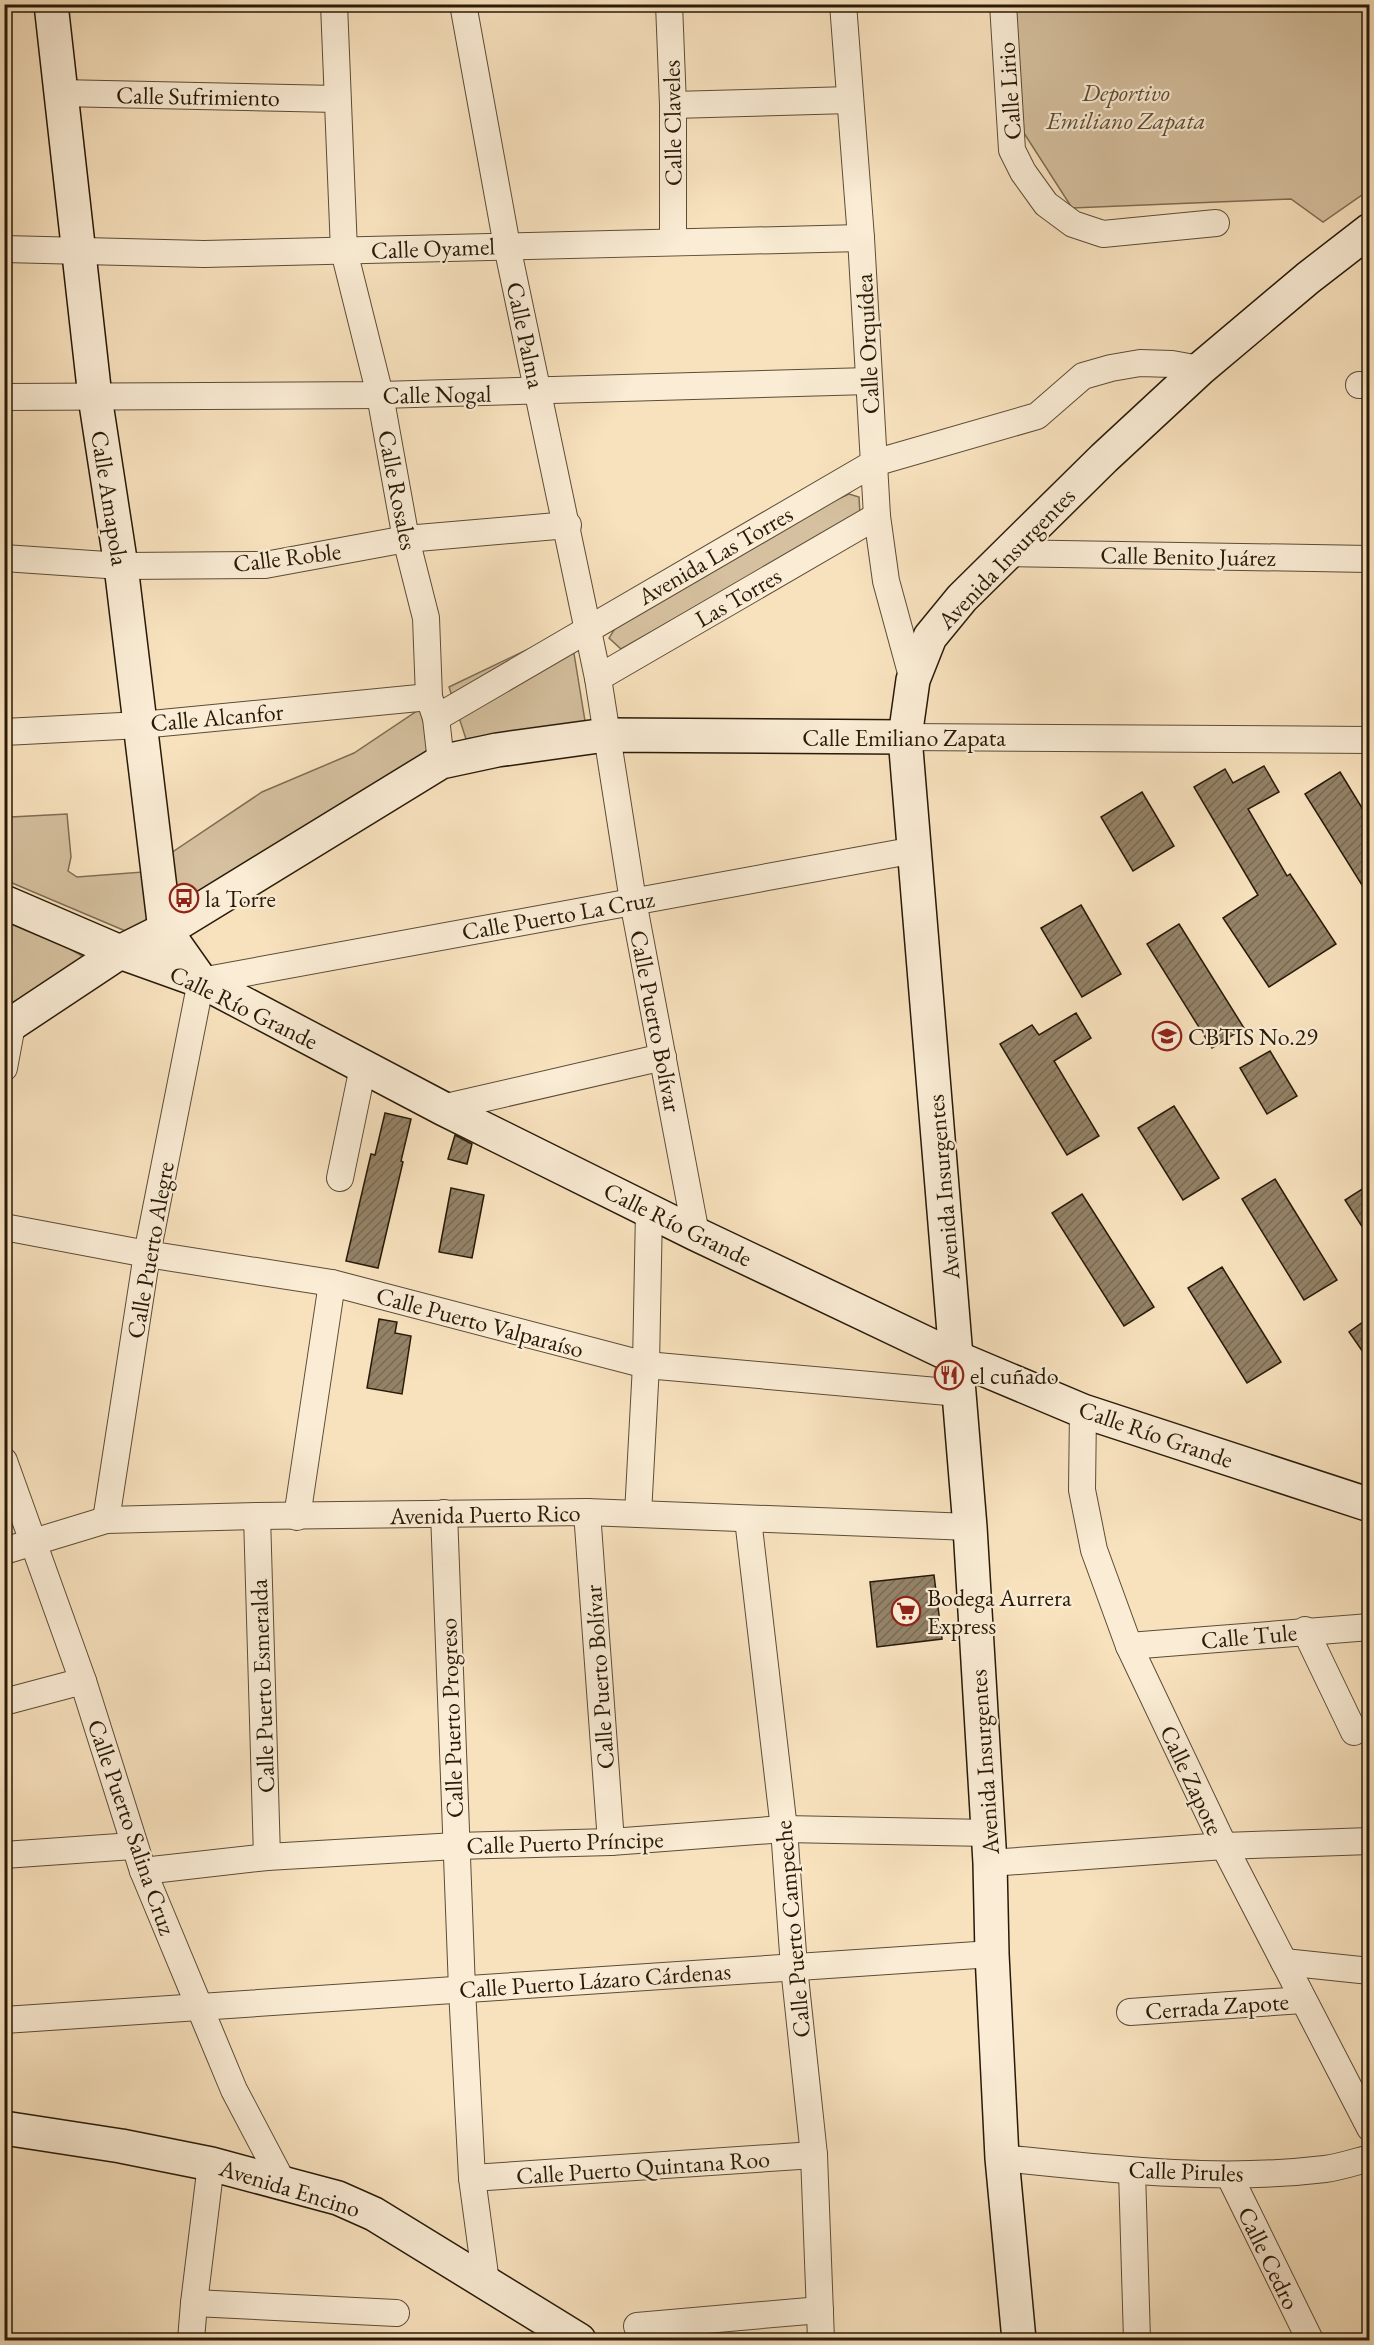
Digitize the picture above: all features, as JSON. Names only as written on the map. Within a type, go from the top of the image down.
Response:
[{"type":"main road","name":"Calle Amapola","points":[[51,4],[59,93],[80,252],[94,397],[121,566],[165,930],[201,981]]},
{"type":"main road","name":"Avenida Insurgentes","points":[[1019,2340],[1002,2158],[989,1848],[970,1527],[905,737],[913,680],[930,637],[962,598],[1006,553],[1200,369],[1308,278],[1370,230]]},
{"type":"main road","name":"Calle Emiliano Zapata","points":[[441,762],[496,750],[606,735],[905,737]]},
{"type":"main road","points":[[8,1027],[120,952],[165,930],[441,762]]},
{"type":"main road","name":"Calle Río Grande","points":[[4,902],[120,952],[201,981],[442,1108],[696,1234],[957,1358],[1083,1411],[1370,1505]]},
{"type":"main road","name":"Avenida Encino","points":[[4,2128],[122,2146],[211,2164],[338,2198],[374,2214],[579,2340]]},
{"type":"street","name":"Calle Rosales","points":[[334,4],[345,250],[380,395],[406,539],[426,618],[432,708],[441,762]]},
{"type":"street","name":"Calle Palma","points":[[463,4],[507,246],[588,630]]},
{"type":"street","name":"Calle Claveles","points":[[669,4],[673,105],[674,242]]},
{"type":"street","name":"Calle Orquídea","points":[[843,4],[861,238],[877,516],[886,580],[913,680]]},
{"type":"street","name":"Calle Lirio","points":[[1003,4],[1012,150],[1023,172],[1046,204],[1073,224],[1103,234],[1216,223]]},
{"type":"street","name":"Calle Sufrimiento","points":[[59,93],[337,99]]},
{"type":"street","points":[[673,105],[850,100]]},
{"type":"street","name":"Calle Oyamel","points":[[4,249],[204,254],[861,238]]},
{"type":"street","name":"Avenida Las Torres","points":[[432,708],[588,630],[874,463],[1037,416],[1083,376],[1140,363],[1172,364],[1200,369]]},
{"type":"street","name":"Calle Nogal","points":[[4,396],[380,395],[869,381]]},
{"type":"street","name":"Las Torres","points":[[598,678],[877,516]]},
{"type":"street","name":"Calle Roble","points":[[4,558],[121,566],[265,565],[406,539],[567,525]]},
{"type":"street","name":"Calle Benito Juárez","points":[[1006,553],[1370,559]]},
{"type":"street","name":"Calle Puerto Bolívar","points":[[588,630],[598,678],[633,901],[696,1234]]},
{"type":"street","name":"Calle Alcanfor","points":[[4,732],[432,708]]},
{"type":"street","name":"Calle Emiliano Zapata","points":[[905,737],[1370,740]]},
{"type":"street","name":"Calle Puerto La Cruz","points":[[201,981],[915,850]]},
{"type":"street","name":"Calle Puerto Alegre","points":[[106,1520],[147,1254],[201,981]]},
{"type":"street","points":[[4,1068],[8,1027]]},
{"type":"street","points":[[442,1108],[663,1058]]},
{"type":"street","points":[[340,1178],[363,1067]]},
{"type":"street","points":[[638,1514],[646,1365],[649,1211]]},
{"type":"street","name":"Calle Puerto Valparaíso","points":[[4,1227],[147,1254],[332,1283],[646,1365],[959,1393]]},
{"type":"street","points":[[297,1517],[332,1283]]},
{"type":"street","name":"Calle Zapote","points":[[1083,1411],[1082,1490],[1094,1550],[1129,1646],[1224,1846],[1370,2128]]},
{"type":"street","name":"Calle Puerto Salina Cruz","points":[[4,1461],[83,1681],[133,1846],[197,2006],[234,2090],[283,2183]]},
{"type":"street","name":"Calle Puerto Bolívar","points":[[587,1512],[611,1842]]},
{"type":"street","name":"Avenida Puerto Rico","points":[[4,1551],[106,1520],[257,1516],[587,1512],[970,1527]]},
{"type":"street","name":"Calle Puerto Progreso","points":[[444,1513],[462,1989],[472,2178],[486,2282]]},
{"type":"street","name":"Calle Puerto Esmeralda","points":[[257,1516],[267,1857]]},
{"type":"street","name":"Calle Puerto Campeche","points":[[748,1519],[784,1829],[794,1967],[814,2155],[821,2340]]},
{"type":"street","name":"Calle Tule","points":[[1129,1646],[1305,1630],[1370,1627]]},
{"type":"street","points":[[1305,1630],[1354,1732]]},
{"type":"street","points":[[4,1702],[83,1681]]},
{"type":"street","name":"Calle Puerto Príncipe","points":[[143,1871],[267,1857],[456,1846],[611,1842],[784,1829],[989,1848],[1224,1846],[1370,1841]]},
{"type":"street","points":[[4,1855],[133,1846]]},
{"type":"street","name":"Calle Puerto Lázaro Cárdenas","points":[[4,2020],[992,1954]]},
{"type":"street","points":[[1284,1962],[1370,1971]]},
{"type":"street","name":"Cerrada Zapote","points":[[1130,2012],[1303,2000]]},
{"type":"street","name":"Calle Puerto Quintana Roo","points":[[472,2178],[814,2155]]},
{"type":"street","name":"Calle Pirules","points":[[1002,2158],[1132,2171],[1229,2175],[1327,2168],[1370,2158]]},
{"type":"street","points":[[191,2340],[211,2164]]},
{"type":"street","points":[[1132,2171],[1137,2340]]},
{"type":"street","name":"Calle Cedro","points":[[1229,2175],[1310,2340]]},
{"type":"street","points":[[194,2303],[396,2313]]},
{"type":"street","points":[[637,2326],[820,2310]]},
{"type":"green space","name":"Deportivo Emiliano Zapata","points":[[1009,5],[1369,5],[1369,190],[1323,222],[1291,199],[1072,208],[1022,130]]},
{"type":"green space","points":[[849,494],[859,497],[860,514],[621,649],[609,638],[617,625],[800,516]]},
{"type":"green space","points":[[570,629],[585,721],[466,739],[449,687]]},
{"type":"green space","points":[[420,709],[433,753],[180,917],[165,857],[262,792],[354,753]]},
{"type":"green space","points":[[67,814],[71,857],[68,871],[77,877],[143,872],[149,921],[135,935],[12,883],[9,863],[11,817]]},
{"type":"green space","points":[[4,914],[43,933],[89,960],[4,1020]]},
{"type":"building","points":[[1264,766],[1279,792],[1248,809],[1287,876],[1290,874],[1336,944],[1269,987],[1223,918],[1258,895],[1194,787],[1225,769],[1233,783]]},
{"type":"building","points":[[1340,772],[1370,821],[1370,898],[1305,794]]},
{"type":"building","points":[[1142,792],[1174,846],[1133,871],[1101,817]]},
{"type":"building","points":[[1081,905],[1121,974],[1082,997],[1041,928]]},
{"type":"building","points":[[1179,924],[1244,1028],[1212,1048],[1147,944]]},
{"type":"building","points":[[1076,1013],[1091,1038],[1054,1061],[1099,1136],[1067,1155],[1000,1044],[1032,1025],[1039,1035]]},
{"type":"building","points":[[1270,1051],[1297,1096],[1267,1114],[1240,1068]]},
{"type":"building","points":[[1174,1106],[1219,1178],[1183,1200],[1138,1128]]},
{"type":"building","points":[[385,1113],[411,1119],[378,1268],[346,1261],[371,1154],[375,1155]]},
{"type":"building","points":[[455,1135],[472,1144],[467,1164],[448,1159]]},
{"type":"building","points":[[1275,1179],[1337,1280],[1304,1300],[1242,1199]]},
{"type":"building","points":[[1370,1184],[1370,1239],[1345,1200]]},
{"type":"building","points":[[451,1188],[484,1195],[472,1258],[439,1252]]},
{"type":"building","points":[[1082,1194],[1154,1307],[1124,1326],[1052,1213]]},
{"type":"building","points":[[1222,1267],[1281,1362],[1247,1383],[1188,1288]]},
{"type":"building","points":[[1370,1317],[1370,1362],[1349,1332]]},
{"type":"building","points":[[379,1319],[397,1322],[395,1333],[411,1336],[402,1394],[367,1388]]},
{"type":"building","name":"Bodega Aurrera Express","points":[[934,1575],[942,1639],[877,1647],[870,1582]]},
{"type":"place","name":"la Torre","points":[[184,898]]},
{"type":"place","name":"CBTIS No.29","points":[[1167,1036]]},
{"type":"place","name":"el cuñado","points":[[949,1375]]},
{"type":"place","name":"Bodega Aurrera Express","points":[[906,1611]]}]
